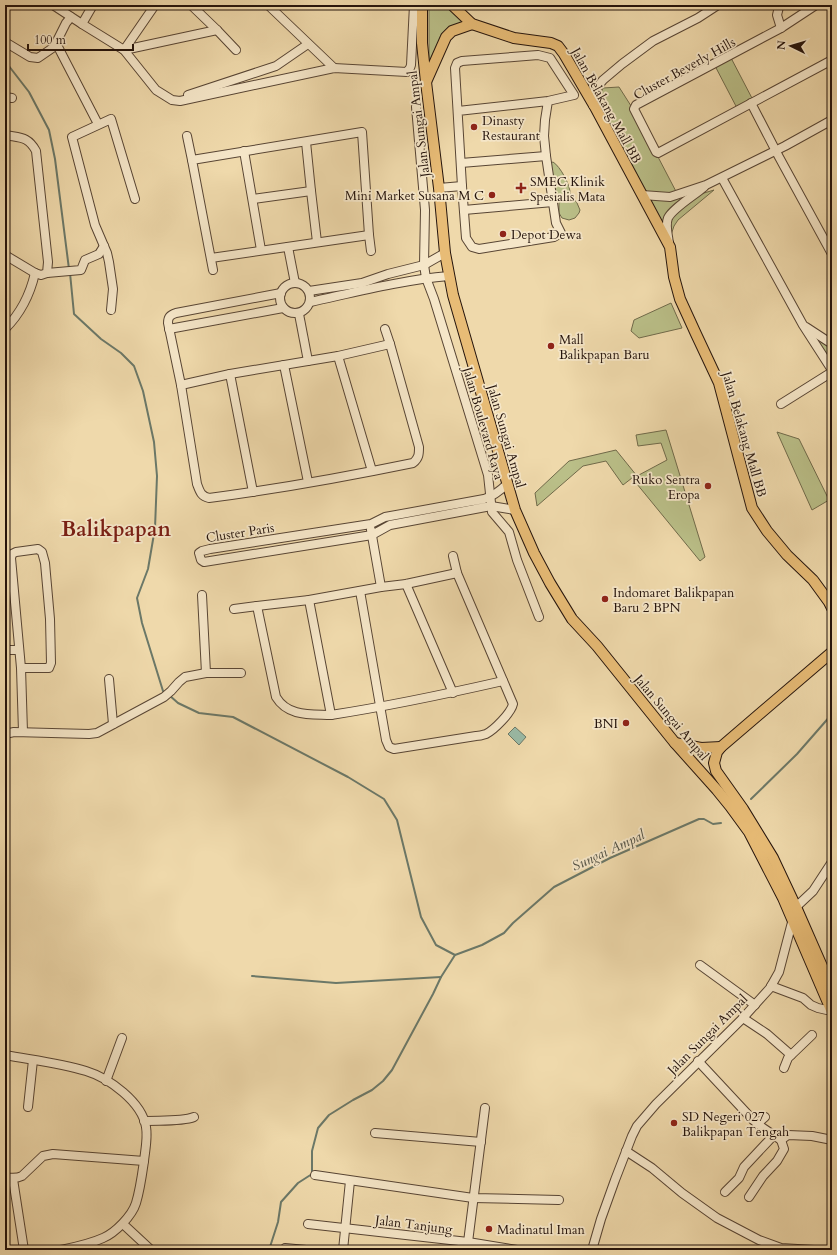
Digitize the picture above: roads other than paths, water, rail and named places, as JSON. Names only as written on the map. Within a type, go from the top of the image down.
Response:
[{"type":"main road","name":"Jalan Sungai Ampal","points":[[422,5],[422,43],[445,253],[449,276],[453,295],[515,510],[534,553],[572,619],[597,646],[675,743],[737,806],[753,833],[793,923]]},
{"type":"main road","name":"Jalan Belakang Mall BB","points":[[452,5],[472,24],[514,38],[551,43],[558,46],[564,54],[593,104],[670,247],[674,277],[680,299],[719,382],[752,508],[772,537],[831,603]]},
{"type":"main road","points":[[426,82],[446,37],[452,31],[472,24]]},
{"type":"main road","points":[[737,806],[716,771],[714,763],[717,752],[832,652]]},
{"type":"main road","points":[[675,743],[701,748],[721,747]]},
{"type":"main road","name":"Jalan Sungai Ampal","points":[[753,833],[773,858],[832,989]]},
{"type":"main road","points":[[793,923],[832,1011]]},
{"type":"street","points":[[53,5],[124,50],[156,90],[172,100],[180,101],[334,68],[409,71],[411,65],[414,5]]},
{"type":"street","points":[[82,24],[93,5]]},
{"type":"street","points":[[124,50],[155,5]]},
{"type":"street","points":[[191,5],[236,50]]},
{"type":"street","points":[[268,5],[334,68]]},
{"type":"street","points":[[593,104],[594,91],[603,80],[653,41],[698,18],[718,5]]},
{"type":"street","points":[[781,28],[778,20],[778,10],[782,5]]},
{"type":"street","name":"Cluster Beverly Hills","points":[[816,5],[781,28],[636,105],[634,109],[656,152],[658,153],[832,60]]},
{"type":"street","points":[[5,42],[30,57],[38,58],[54,47],[66,23],[71,17]]},
{"type":"street","points":[[124,50],[217,30]]},
{"type":"street","points":[[56,43],[98,124]]},
{"type":"street","points":[[172,100],[276,66],[308,44]]},
{"type":"street","points":[[458,111],[548,101],[574,95],[550,58],[538,55],[462,61],[457,63],[455,68],[466,238],[472,246],[479,249],[554,238],[561,233],[556,223],[544,136],[548,101]]},
{"type":"street","points":[[583,87],[594,91]]},
{"type":"street","points":[[751,103],[832,254]]},
{"type":"street","name":"Jalan Boulevard Raya","points":[[416,107],[424,202],[424,265],[426,278],[434,299],[488,475],[487,498],[494,516],[509,532],[517,560],[539,617]]},
{"type":"street","points":[[112,310],[113,289],[109,262],[95,225],[72,137],[111,118],[134,198]]},
{"type":"street","points":[[642,195],[670,197],[706,185],[777,154],[832,120]]},
{"type":"street","points":[[192,160],[362,132],[371,251]]},
{"type":"street","points":[[5,135],[27,139],[36,151],[48,273]]},
{"type":"street","points":[[187,136],[213,270]]},
{"type":"street","points":[[306,142],[310,191],[317,242]]},
{"type":"street","points":[[244,151],[261,250]]},
{"type":"street","points":[[461,163],[546,156]]},
{"type":"street","points":[[722,178],[803,325],[832,371],[781,404]]},
{"type":"street","points":[[670,247],[667,227],[668,218],[679,206],[706,185]]},
{"type":"street","points":[[439,188],[462,186]]},
{"type":"street","points":[[253,199],[310,191]]},
{"type":"street","points":[[464,210],[553,202]]},
{"type":"street","points":[[210,258],[369,235]]},
{"type":"street","points":[[5,255],[41,275],[81,270],[85,260],[99,254],[104,246]]},
{"type":"street","points":[[288,247],[295,283]]},
{"type":"street","points":[[309,291],[362,283],[388,274],[424,265],[445,253]]},
{"type":"street","points":[[5,329],[19,313],[32,286],[35,273]]},
{"type":"street","points":[[310,302],[392,284],[426,278],[449,276]]},
{"type":"street","points":[[295,283],[303,285],[309,291],[310,302],[306,309],[299,314],[290,313],[283,308],[281,303],[281,293],[286,286],[295,283]]},
{"type":"street","points":[[281,293],[174,314],[168,318],[168,323],[173,328],[197,484],[200,493],[203,496],[209,498],[253,492],[413,463],[419,454],[419,446],[385,329]]},
{"type":"street","points":[[173,328],[283,308]]},
{"type":"street","points":[[299,314],[308,361]]},
{"type":"street","points":[[803,325],[832,344]]},
{"type":"street","points":[[181,385],[230,374],[338,356],[390,344]]},
{"type":"street","points":[[338,356],[372,471]]},
{"type":"street","points":[[284,365],[308,482]]},
{"type":"street","points":[[230,374],[253,492]]},
{"type":"street","points":[[487,498],[499,492],[507,484]]},
{"type":"street","name":"Cluster Paris","points":[[487,498],[460,508],[390,525],[372,535],[204,562],[199,557],[199,553],[210,549],[371,524],[385,516],[460,508],[491,506]]},
{"type":"street","points":[[491,506],[515,510]]},
{"type":"street","points":[[371,524],[381,587]]},
{"type":"street","points":[[21,668],[49,668],[51,663],[50,619],[45,563],[42,552],[38,549],[16,552],[12,554],[11,558],[21,668],[23,732]]},
{"type":"street","points":[[360,591],[386,740],[389,747],[394,749],[482,735],[492,730],[510,712],[512,701],[457,573],[453,556]]},
{"type":"street","points":[[234,609],[309,600],[406,584],[457,573]]},
{"type":"street","points":[[406,584],[453,693]]},
{"type":"street","points":[[202,595],[206,673]]},
{"type":"street","points":[[309,600],[331,715]]},
{"type":"street","points":[[257,606],[276,697],[286,708],[294,712],[331,715],[453,693],[503,681]]},
{"type":"street","points":[[5,650],[19,650]]},
{"type":"street","points":[[5,734],[14,732],[97,733],[167,694],[186,677],[206,673],[241,673]]},
{"type":"street","points":[[109,678],[113,724]]},
{"type":"street","points":[[793,923],[796,907],[813,891],[832,862]]},
{"type":"street","name":"Jalan Sungai Ampal","points":[[592,1250],[601,1219],[634,1131],[643,1118],[698,1061],[743,1018],[771,986],[779,972],[793,923]]},
{"type":"street","points":[[700,965],[755,1005]]},
{"type":"street","points":[[771,986],[803,998],[811,1005],[818,1008],[832,1011]]},
{"type":"street","points":[[743,1018],[767,1034],[791,1055]]},
{"type":"street","points":[[784,1068],[791,1055],[812,1035]]},
{"type":"street","points":[[106,1081],[122,1038]]},
{"type":"street","points":[[5,1055],[87,1071],[106,1081],[132,1100],[140,1112],[147,1128],[144,1161],[136,1204],[131,1214],[123,1224],[105,1238],[88,1244],[61,1250]]},
{"type":"street","points":[[28,1108],[33,1060]]},
{"type":"street","points":[[698,1061],[744,1111],[758,1124],[778,1138],[784,1149],[782,1154],[749,1197]]},
{"type":"street","points":[[468,1246],[484,1108]]},
{"type":"street","points":[[758,1124],[765,1117]]},
{"type":"street","points":[[144,1121],[180,1121],[194,1118]]},
{"type":"street","points":[[375,1133],[481,1142]]},
{"type":"street","points":[[725,1192],[739,1178],[744,1167],[778,1138],[788,1135],[812,1136],[832,1140]]},
{"type":"street","points":[[626,1151],[652,1168],[682,1193],[717,1218],[759,1240],[781,1248],[814,1250]]},
{"type":"street","points":[[24,1250],[9,1178],[22,1176],[43,1156],[53,1154],[144,1161]]},
{"type":"street","points":[[315,1175],[473,1198],[559,1200]]},
{"type":"street","points":[[343,1250],[350,1181]]},
{"type":"street","points":[[123,1224],[151,1250]]},
{"type":"street","name":"Jalan Tanjung","points":[[308,1224],[468,1246],[517,1250]]},
{"type":"street","points":[[285,1248],[306,1250]]},
{"type":"waterway","points":[[5,61],[29,92],[49,130],[55,159],[69,269]]},
{"type":"waterway","points":[[70,273],[74,314],[101,339],[121,353],[134,366],[143,391],[154,442],[157,476],[155,528],[148,569],[137,598],[142,623],[163,691],[165,693]]},
{"type":"waterway","points":[[169,695],[178,703],[199,713],[233,717],[348,777],[384,799],[397,820],[421,917],[436,945],[455,955],[482,945],[504,933],[513,923],[554,887],[610,858],[699,819],[704,819],[713,824],[721,823]]},
{"type":"waterway","name":"Sungai Ampal","points":[[751,799],[797,754],[832,714]]},
{"type":"waterway","points":[[269,1250],[278,1222],[281,1202],[298,1183],[312,1174],[312,1151],[318,1128],[329,1115],[372,1090],[383,1081],[392,1070],[441,977],[455,955]]},
{"type":"waterway","points":[[252,976],[336,983],[441,977]]},
{"type":"place","name":"Dinasty Restaurant","points":[[474,127]]},
{"type":"place","name":"SMEC Klinik Spesialis Mata","points":[[521,188]]},
{"type":"place","name":"Mini Market Susana M C","points":[[492,195]]},
{"type":"place","name":"Depot Dewa","points":[[503,234]]},
{"type":"place","name":"Mall Balikpapan Baru","points":[[551,346]]},
{"type":"place","name":"Ruko Sentra Eropa","points":[[708,486]]},
{"type":"place","name":"Indomaret Balikpapan Baru 2 BPN","points":[[605,599]]},
{"type":"place","name":"BNI","points":[[626,723]]},
{"type":"place","name":"SD Negeri 027 Balikpapan Tengah","points":[[674,1123]]},
{"type":"place","name":"Madinatul Iman","points":[[489,1229]]},
{"type":"district","name":"Balikpapan","points":[[116,529]]}]
